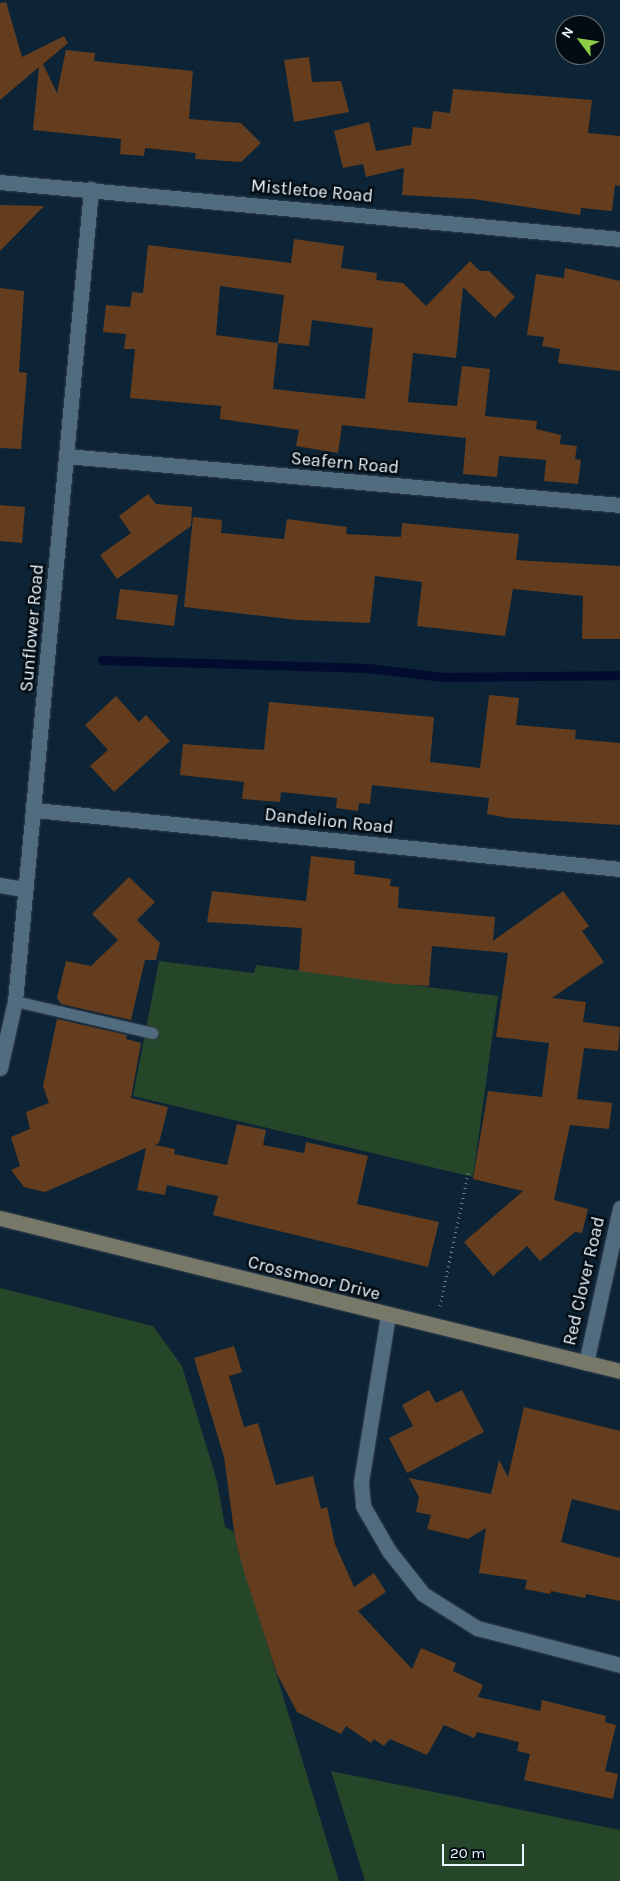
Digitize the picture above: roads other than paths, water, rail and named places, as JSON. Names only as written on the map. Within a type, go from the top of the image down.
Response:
[{"type":"street","name":"Mistletoe Road","points":[[0,182],[620,239]]},
{"type":"street","name":"Sunflower Road","points":[[0,1068],[16,1001],[23,889],[34,810],[91,189]]},
{"type":"street","name":"Seafern Road","points":[[66,456],[620,505]]},
{"type":"street","name":"Dandelion Road","points":[[34,810],[620,870]]},
{"type":"street","points":[[0,885],[23,889]]},
{"type":"street","name":"Red Clover Road","points":[[586,1363],[620,1208]]},
{"type":"street","name":"Crossmoor Drive","points":[[0,1218],[620,1371]]},
{"type":"street","points":[[388,1315],[360,1482],[363,1506],[389,1551],[423,1594],[477,1628],[620,1665]]},
{"type":"lane","points":[[16,1001],[152,1033]]},
{"type":"waterway","points":[[102,660],[368,668],[442,677],[620,675]]}]
